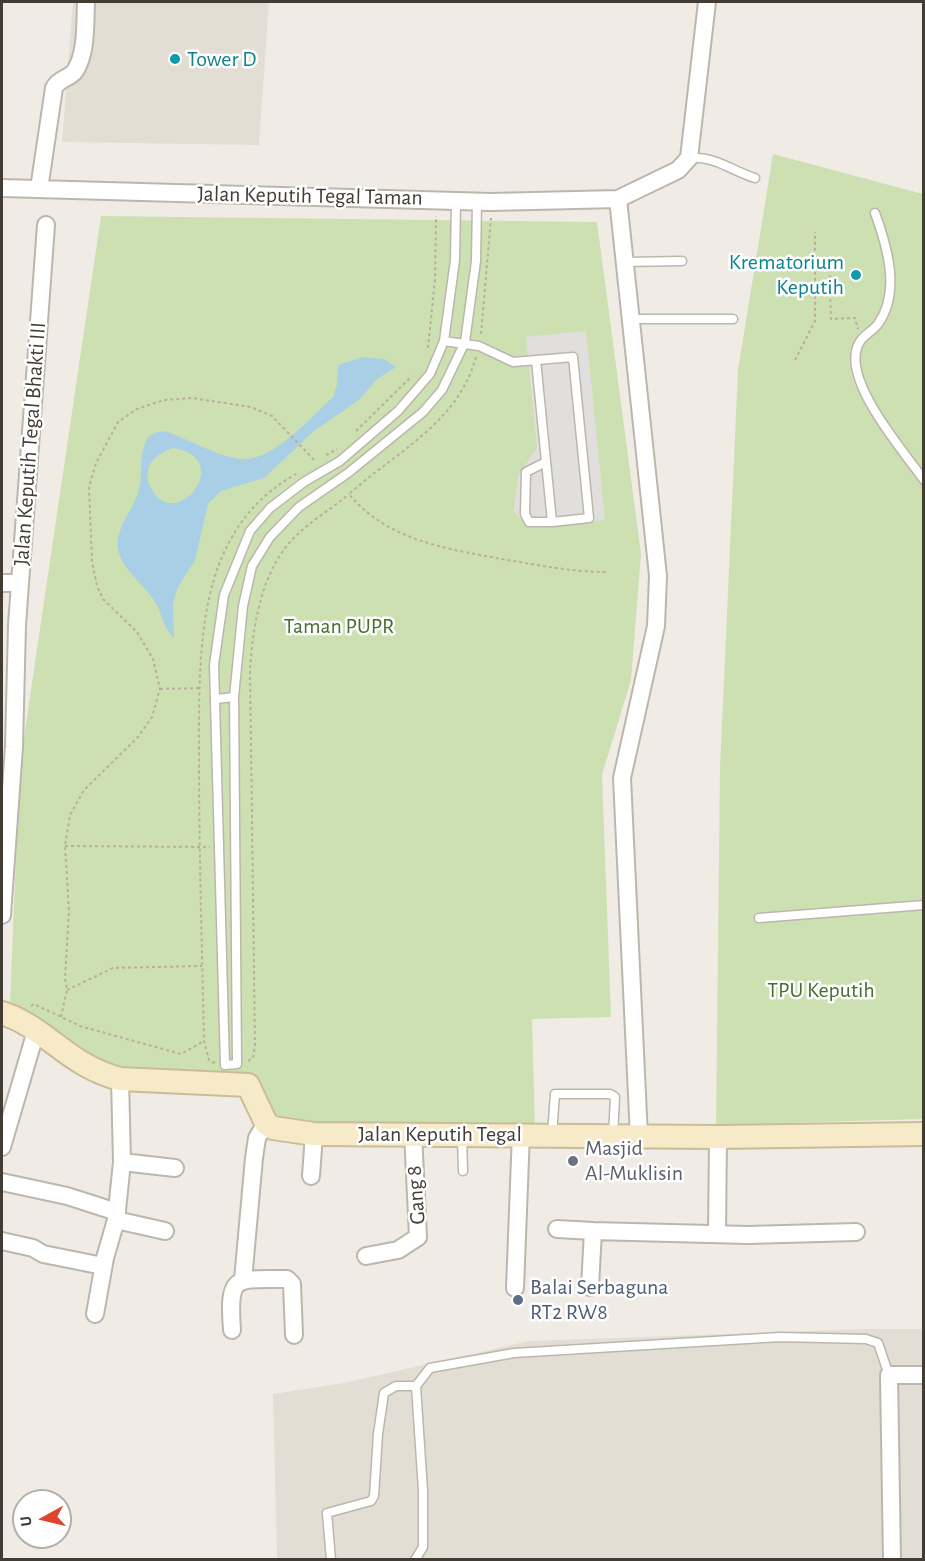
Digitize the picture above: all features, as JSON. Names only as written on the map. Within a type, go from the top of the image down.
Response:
[{"type":"main road","points":[[19,1021],[76,1061],[105,1075],[120,1078],[244,1084],[251,1088],[266,1123]]},
{"type":"main road","name":"Jalan Keputih Tegal","points":[[266,1123],[273,1128],[314,1134],[520,1133],[639,1137],[924,1134]]},
{"type":"street","points":[[39,189],[54,88],[58,81],[73,74],[78,66],[85,32],[86,2]]},
{"type":"street","points":[[639,1137],[622,778],[656,626],[658,576],[618,199],[678,170],[689,158],[707,2]]},
{"type":"street","name":"Jalan Keputih Tegal Taman","points":[[2,188],[436,198],[484,202],[618,199]]},
{"type":"street","name":"Jalan Keputih Tegal Bhakti III","points":[[2,915],[14,747],[20,584],[46,225]]},
{"type":"street","points":[[2,583],[20,584]]},
{"type":"street","points":[[2,1147],[19,1021]]},
{"type":"street","points":[[95,1314],[103,1266],[117,1210],[122,1162],[120,1078]]},
{"type":"street","points":[[232,1330],[230,1296],[231,1291],[243,1280],[254,1158],[257,1138],[266,1123]]},
{"type":"street","name":"Gang 8","points":[[366,1256],[398,1250],[418,1238],[413,1133]]},
{"type":"street","points":[[515,1288],[520,1133]]},
{"type":"street","points":[[311,1176],[314,1134]]},
{"type":"street","points":[[717,1234],[718,1137]]},
{"type":"street","points":[[122,1162],[175,1168]]},
{"type":"street","points":[[2,1182],[117,1210],[165,1231]]},
{"type":"street","points":[[557,1229],[717,1234],[856,1232]]},
{"type":"street","points":[[590,1287],[592,1231]]},
{"type":"street","points":[[2,1241],[33,1248],[43,1254],[103,1266]]},
{"type":"street","points":[[243,1280],[290,1280],[294,1335]]},
{"type":"street","points":[[892,1560],[889,1375],[924,1374]]},
{"type":"lane","points":[[689,158],[710,158],[725,168],[755,178]]},
{"type":"lane","points":[[456,201],[455,260],[444,341],[430,374],[398,411],[340,461],[283,496],[250,531],[224,595],[214,665],[225,1065],[237,1064],[235,949],[237,776],[234,697],[243,606],[252,566],[270,537],[299,507],[348,473],[423,412],[442,390],[458,362],[465,342],[484,202]]},
{"type":"lane","points":[[875,213],[887,256],[889,300],[876,327],[860,340],[856,360],[857,374],[890,434],[924,480]]},
{"type":"lane","points":[[626,262],[682,261]]},
{"type":"lane","points":[[632,319],[734,320]]},
{"type":"lane","points":[[444,341],[465,342],[479,346],[513,362],[573,357],[589,518],[529,522],[525,514],[526,472],[546,462]]},
{"type":"lane","points":[[536,360],[552,522]]},
{"type":"lane","points":[[340,461],[348,473]]},
{"type":"lane","points":[[216,699],[234,697]]},
{"type":"lane","points":[[759,918],[924,905]]},
{"type":"lane","points":[[222,952],[235,949]]},
{"type":"lane","points":[[552,1135],[555,1094],[610,1094],[615,1098],[613,1136]]},
{"type":"lane","points":[[462,1134],[463,1171]]},
{"type":"lane","points":[[415,1560],[423,1547],[423,1491],[416,1386],[434,1366],[504,1353],[780,1337],[866,1339],[878,1343],[889,1375]]},
{"type":"lane","points":[[331,1560],[327,1513],[371,1501],[374,1496],[384,1393],[396,1386],[416,1386]]},
{"type":"path","points":[[426,356],[430,339],[435,279],[436,198]]},
{"type":"path","points":[[237,1064],[245,1063],[253,1058],[255,1046],[250,670],[253,633],[265,589],[278,559],[294,537],[422,438],[455,402],[470,379],[479,346],[490,254],[484,202]]},
{"type":"path","points":[[795,360],[815,321],[814,232]]},
{"type":"path","points":[[815,260],[829,259],[831,319],[855,318],[860,340]]},
{"type":"path","points":[[814,286],[830,286]]},
{"type":"path","points":[[351,437],[418,370]]},
{"type":"path","points":[[61,1017],[67,990],[65,978],[69,912],[65,846],[70,815],[84,790],[138,737],[152,717],[160,689],[153,659],[137,632],[103,599],[97,586],[92,562],[89,487],[96,463],[118,422],[137,409],[164,400],[192,398],[251,407],[272,416],[302,447]]},
{"type":"path","points":[[325,456],[344,444]]},
{"type":"path","points":[[307,467],[316,462]]},
{"type":"path","points":[[225,1065],[209,1060],[204,1041],[199,847],[200,688],[210,591],[237,525],[253,505],[277,484],[298,472]]},
{"type":"path","points":[[349,494],[358,505],[393,528],[432,546],[551,568],[608,572]]},
{"type":"path","points":[[160,689],[200,688]]},
{"type":"path","points":[[65,846],[220,846]]},
{"type":"path","points":[[67,990],[113,968],[202,966]]},
{"type":"path","points":[[19,1021],[34,1004],[80,1026],[181,1054],[204,1041]]},
{"type":"shaded area","points":[[73,2],[269,2],[259,145],[62,142]]},
{"type":"shaded area","points":[[586,331],[605,520],[529,527],[514,512],[518,476],[537,448],[526,337]]},
{"type":"shaded area","points":[[923,1329],[923,1559],[277,1559],[273,1394],[344,1383],[529,1341]]},
{"type":"green space","name":"TPU Keputih","points":[[773,154],[923,194],[923,1119],[716,1125],[720,768],[738,370]]},
{"type":"green space","name":"Taman PUPR","points":[[101,216],[597,222],[641,554],[631,680],[602,775],[611,1017],[532,1019],[535,1129],[285,1124],[245,1079],[100,1064],[10,1001],[20,764]]},
{"type":"water","points":[[363,357],[384,359],[396,367],[377,379],[360,399],[314,431],[264,478],[221,491],[208,504],[195,560],[178,587],[173,604],[174,638],[166,627],[153,598],[124,564],[118,548],[121,528],[139,489],[142,454],[146,441],[157,432],[165,431],[234,458],[248,459],[261,455],[288,439],[333,397],[337,385],[338,365]],"holes":[[[173,448],[191,454],[200,465],[201,477],[196,489],[186,498],[175,503],[163,501],[152,490],[149,483],[147,476],[150,464],[160,454]]]},
{"type":"place","name":"Tower D","points":[[175,59]]},
{"type":"place","name":"Krematorium Keputih","points":[[856,275]]},
{"type":"place","name":"Masjid Al-Muklisin","points":[[573,1161]]},
{"type":"place","name":"Balai Serbaguna RT2 RW8","points":[[518,1300]]}]
